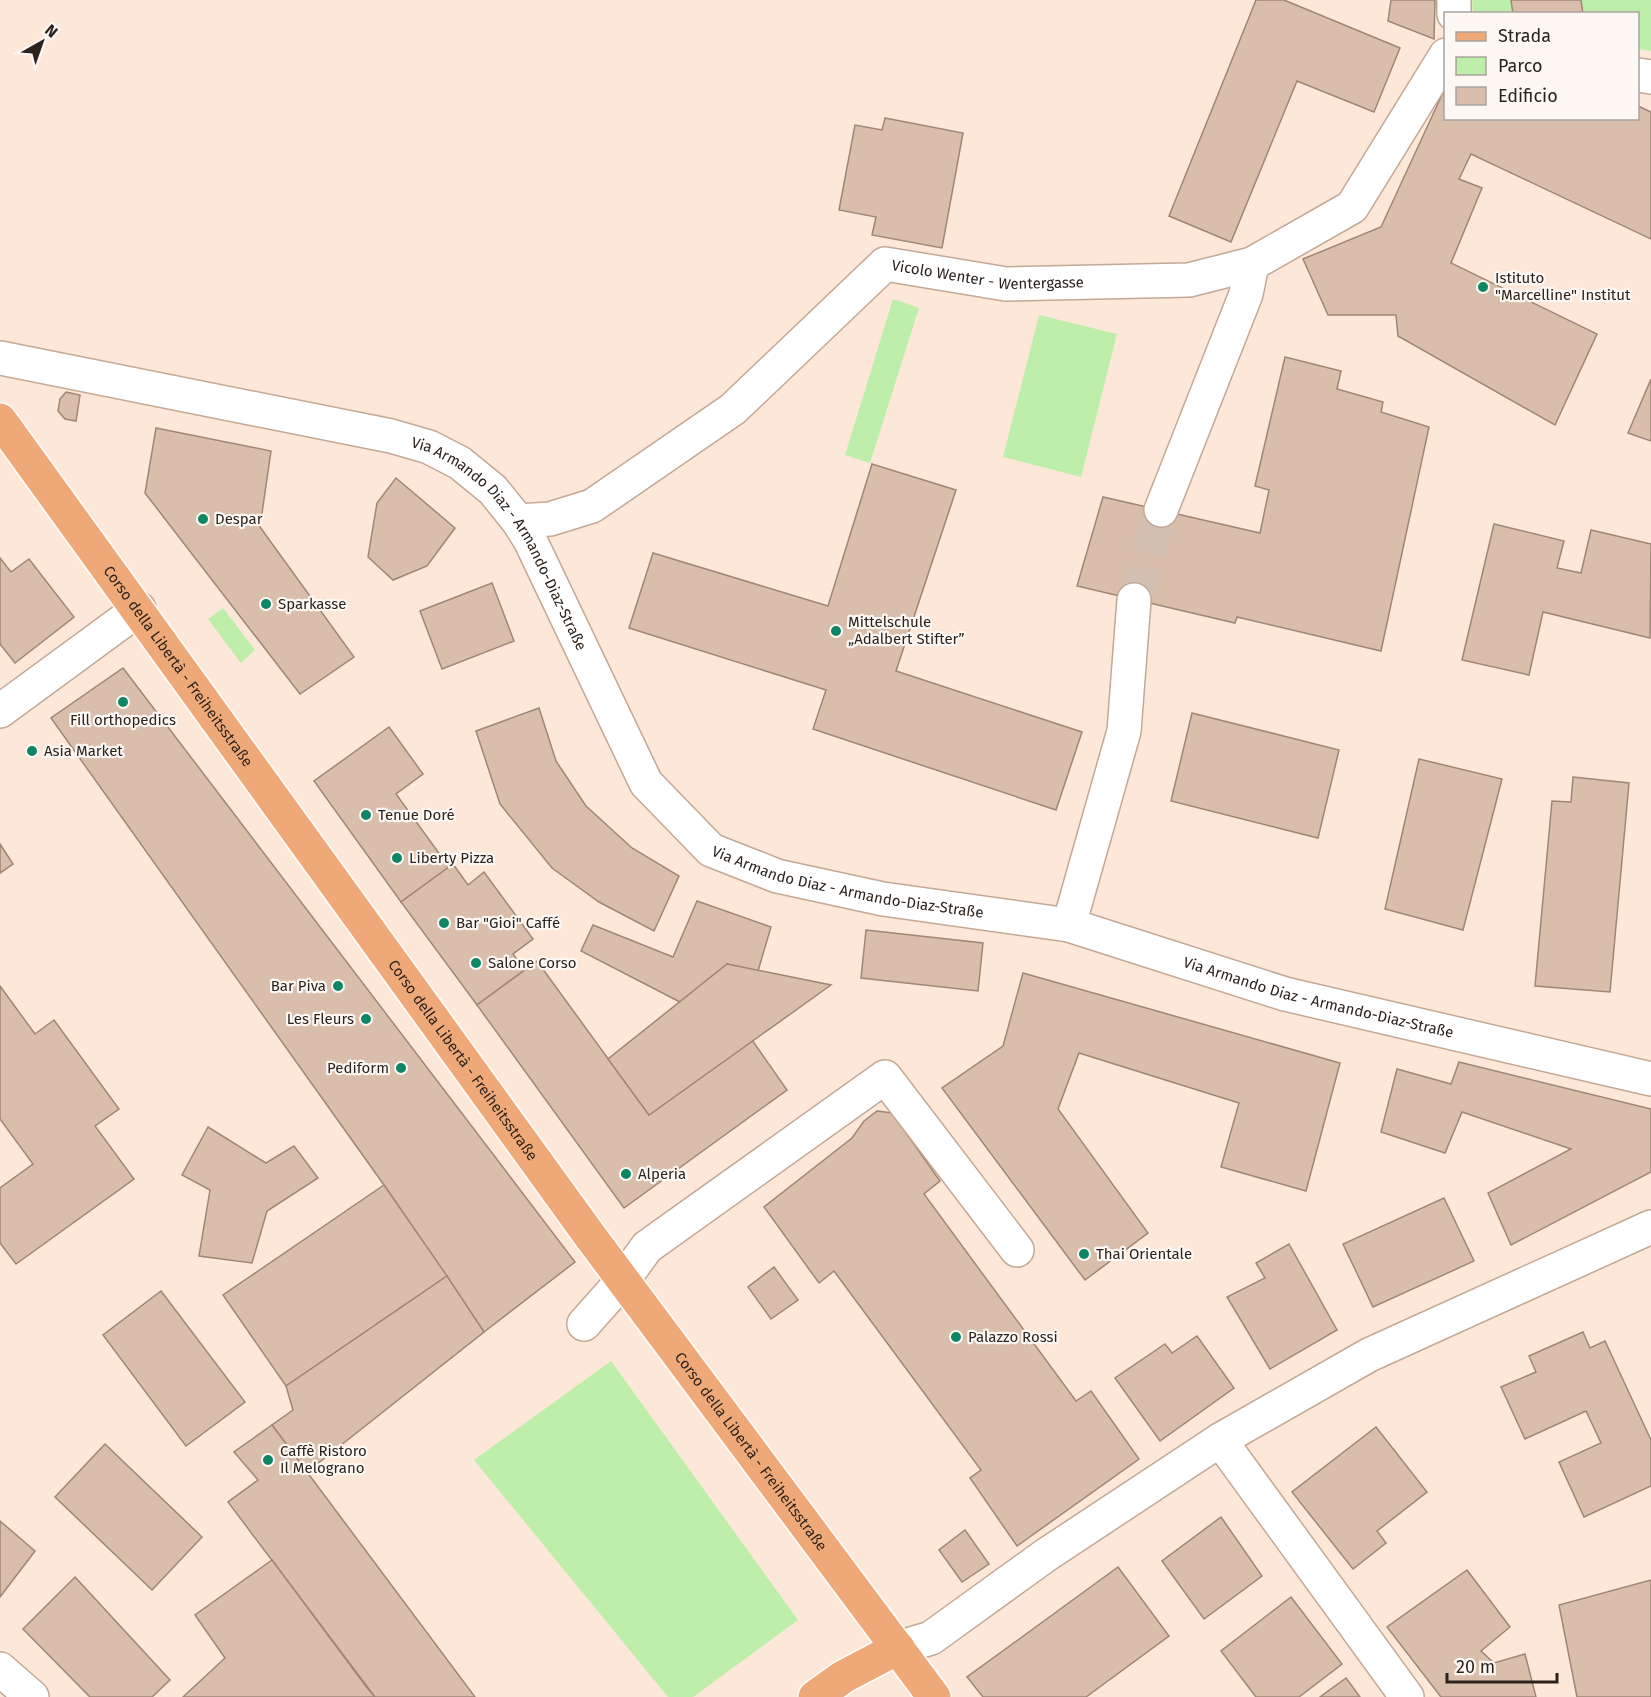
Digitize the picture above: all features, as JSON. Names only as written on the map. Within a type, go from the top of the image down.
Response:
[{"type":"main road","name":"Corso della Libertà - Freiheitsstraße","points":[[0,420],[623,1280],[934,1697]]},
{"type":"main road","points":[[815,1697],[843,1677],[898,1648]]},
{"type":"street","name":"Vicolo Wenter - Wentergasse","points":[[518,521],[550,519],[592,506],[733,409],[885,264],[1006,284],[1189,280],[1252,264],[1352,207],[1444,58]]},
{"type":"street","points":[[1161,510],[1246,294],[1252,264]]},
{"type":"street","name":"Via Armando Diaz - Armando-Diaz-Straße","points":[[0,358],[391,436],[429,447],[460,463],[493,490],[530,540],[646,783],[711,850],[777,876],[883,899],[1069,925],[1285,994],[1651,1079]]},
{"type":"street","points":[[1069,925],[1124,731],[1134,600]]},
{"type":"street","points":[[0,711],[139,609]]},
{"type":"street","points":[[584,1324],[623,1280],[646,1247],[885,1077],[1017,1250]]},
{"type":"street","points":[[898,1648],[931,1638],[1046,1555],[1220,1440],[1369,1354],[1651,1227]]},
{"type":"street","points":[[1220,1440],[1407,1697]]},
{"type":"street","points":[[0,1669],[32,1697]]},
{"type":"green space","points":[[1472,0],[1651,0],[1651,51],[1639,49],[1639,12],[1473,12]]},
{"type":"green space","points":[[893,299],[919,308],[870,463],[845,455]]},
{"type":"green space","points":[[1039,315],[1117,334],[1081,477],[1003,457]]},
{"type":"green space","points":[[223,608],[255,650],[241,663],[208,619]]},
{"type":"green space","points":[[611,1361],[798,1620],[693,1697],[668,1697],[474,1460]]},
{"type":"building","points":[[1256,0],[1284,0],[1400,48],[1374,112],[1297,81],[1231,242],[1169,216]]},
{"type":"building","points":[[1391,0],[1435,0],[1434,39],[1388,21]]},
{"type":"building","points":[[1511,0],[1581,0],[1583,12],[1513,12]]},
{"type":"building","name":"Istituto \"Marcelline\" Institut","points":[[1444,90],[1444,120],[1639,120],[1639,106],[1651,112],[1651,239],[1471,154],[1459,179],[1482,188],[1451,263],[1597,334],[1555,425],[1398,336],[1396,315],[1328,315],[1303,259],[1381,227]]},
{"type":"building","points":[[885,118],[963,133],[942,248],[872,235],[876,217],[839,210],[855,125],[882,130]]},
{"type":"building","points":[[1285,357],[1341,371],[1337,389],[1383,402],[1381,412],[1429,427],[1381,651],[1237,617],[1235,623],[1077,586],[1103,497],[1260,533],[1269,490],[1255,486]]},
{"type":"building","points":[[1651,379],[1651,441],[1628,433]]},
{"type":"building","points":[[66,392],[80,395],[76,421],[65,419],[58,411],[60,399]]},
{"type":"building","points":[[156,428],[271,451],[260,527],[354,657],[300,694],[145,493]]},
{"type":"building","points":[[872,464],[956,490],[896,671],[1082,732],[1056,810],[813,729],[826,690],[629,628],[653,553],[828,606]]},
{"type":"building","points":[[396,478],[455,528],[427,566],[393,580],[368,557],[377,503]]},
{"type":"building","points":[[1494,524],[1564,541],[1557,568],[1581,573],[1591,530],[1651,544],[1650,638],[1543,612],[1529,675],[1462,660]]},
{"type":"building","points":[[0,558],[11,572],[29,559],[74,617],[15,663],[0,644]]},
{"type":"building","points":[[492,583],[514,641],[442,669],[420,611]]},
{"type":"building","points":[[123,668],[575,1262],[484,1332],[384,1185],[51,718]]},
{"type":"building","points":[[539,708],[556,761],[586,806],[632,848],[679,876],[654,931],[599,902],[552,868],[500,804],[476,731]]},
{"type":"building","points":[[1192,713],[1339,750],[1318,838],[1171,801]]},
{"type":"building","points":[[389,727],[423,774],[396,794],[449,867],[401,902],[314,781]]},
{"type":"building","points":[[1419,759],[1502,779],[1463,930],[1385,909]]},
{"type":"building","points":[[1573,777],[1629,783],[1610,992],[1535,986],[1552,801],[1571,802]]},
{"type":"building","points":[[0,844],[13,864],[0,873]]},
{"type":"building","points":[[453,864],[468,885],[484,872],[533,939],[513,954],[525,970],[477,1005],[401,902]]},
{"type":"building","points":[[697,901],[771,927],[758,971],[727,964],[680,1002],[581,951],[593,925],[673,957]]},
{"type":"building","points":[[866,930],[983,943],[978,991],[861,978]]},
{"type":"building","points":[[537,961],[649,1115],[752,1040],[787,1090],[624,1208],[477,1005]]},
{"type":"building","points":[[727,964],[831,985],[649,1115],[608,1059]]},
{"type":"building","points":[[1023,973],[1340,1063],[1306,1191],[1221,1167],[1239,1103],[1079,1053],[1058,1109],[1148,1233],[1085,1280],[942,1088],[1003,1046]]},
{"type":"building","points":[[0,986],[35,1034],[54,1020],[119,1109],[95,1126],[134,1179],[16,1264],[0,1243],[0,1188],[33,1164],[0,1119]]},
{"type":"building","points":[[1459,1062],[1651,1109],[1651,1172],[1511,1245],[1488,1193],[1571,1149],[1462,1112],[1445,1153],[1381,1132],[1397,1069],[1451,1084]]},
{"type":"building","name":"Palazzo Rossi","points":[[877,1111],[892,1113],[940,1181],[924,1194],[1076,1401],[1091,1391],[1139,1459],[1017,1546],[970,1478],[981,1470],[834,1271],[819,1283],[764,1207],[852,1138],[864,1121]]},
{"type":"building","points":[[208,1127],[266,1163],[294,1146],[318,1178],[267,1211],[252,1263],[199,1256],[210,1190],[182,1175]]},
{"type":"building","points":[[384,1185],[447,1276],[286,1386],[223,1295]]},
{"type":"building","points":[[1444,1198],[1474,1261],[1373,1307],[1343,1244]]},
{"type":"building","points":[[1289,1244],[1337,1330],[1270,1369],[1227,1297],[1265,1278],[1256,1263]]},
{"type":"building","points":[[774,1267],[798,1300],[771,1319],[748,1287]]},
{"type":"building","points":[[447,1276],[484,1332],[307,1472],[272,1425],[293,1410],[286,1386]]},
{"type":"building","points":[[161,1291],[245,1402],[186,1446],[103,1335]]},
{"type":"building","points":[[1583,1332],[1590,1348],[1605,1341],[1651,1440],[1651,1486],[1584,1517],[1559,1462],[1601,1443],[1586,1411],[1525,1439],[1501,1387],[1536,1372],[1529,1356]]},
{"type":"building","points":[[1197,1336],[1234,1388],[1160,1441],[1115,1378],[1165,1344],[1172,1353]]},
{"type":"building","points":[[272,1425],[475,1697],[375,1697],[228,1502],[258,1480],[234,1452]]},
{"type":"building","points":[[1376,1427],[1427,1492],[1377,1531],[1386,1543],[1353,1569],[1292,1492]]},
{"type":"building","points":[[105,1444],[202,1537],[152,1590],[55,1497]]},
{"type":"building","points":[[1221,1517],[1262,1576],[1204,1619],[1162,1561]]},
{"type":"building","points":[[0,1521],[35,1551],[0,1597]]},
{"type":"building","points":[[965,1530],[989,1564],[962,1582],[939,1550]]},
{"type":"building","points":[[272,1560],[375,1697],[183,1697],[225,1658],[195,1615]]},
{"type":"building","points":[[1118,1567],[1169,1636],[1086,1697],[983,1697],[967,1677]]},
{"type":"building","points":[[1467,1570],[1510,1627],[1481,1651],[1494,1663],[1525,1654],[1536,1697],[1441,1697],[1387,1627]]},
{"type":"building","points":[[75,1577],[170,1680],[152,1697],[90,1697],[23,1629]]},
{"type":"building","points":[[1651,1580],[1651,1697],[1577,1697],[1559,1605]]},
{"type":"building","points":[[1291,1597],[1342,1664],[1299,1697],[1256,1697],[1221,1651]]},
{"type":"building","points":[[1346,1678],[1360,1697],[1320,1697]]},
{"type":"tunnel","points":[[1134,600],[1161,510]]},
{"type":"place","name":"Istituto \"Marcelline\" Institut","points":[[1483,287]]},
{"type":"place","name":"Despar","points":[[203,519]]},
{"type":"place","name":"Sparkasse","points":[[266,604]]},
{"type":"place","name":"Mittelschule „Adalbert Stifter”","points":[[836,631]]},
{"type":"place","name":"Fill orthopedics","points":[[123,702]]},
{"type":"place","name":"Asia Market","points":[[32,751]]},
{"type":"place","name":"Tenue Doré","points":[[366,815]]},
{"type":"place","name":"Liberty Pizza","points":[[397,858]]},
{"type":"place","name":"Bar \"Gioi\" Caffé","points":[[444,923]]},
{"type":"place","name":"Salone Corso","points":[[476,963]]},
{"type":"place","name":"Bar Piva","points":[[338,986]]},
{"type":"place","name":"Les Fleurs","points":[[366,1019]]},
{"type":"place","name":"Pediform","points":[[401,1068]]},
{"type":"place","name":"Alperia","points":[[626,1174]]},
{"type":"place","name":"Thai Orientale","points":[[1084,1254]]},
{"type":"place","name":"Palazzo Rossi","points":[[956,1337]]},
{"type":"place","name":"Caffè Ristoro Il Melograno","points":[[268,1460]]}]
